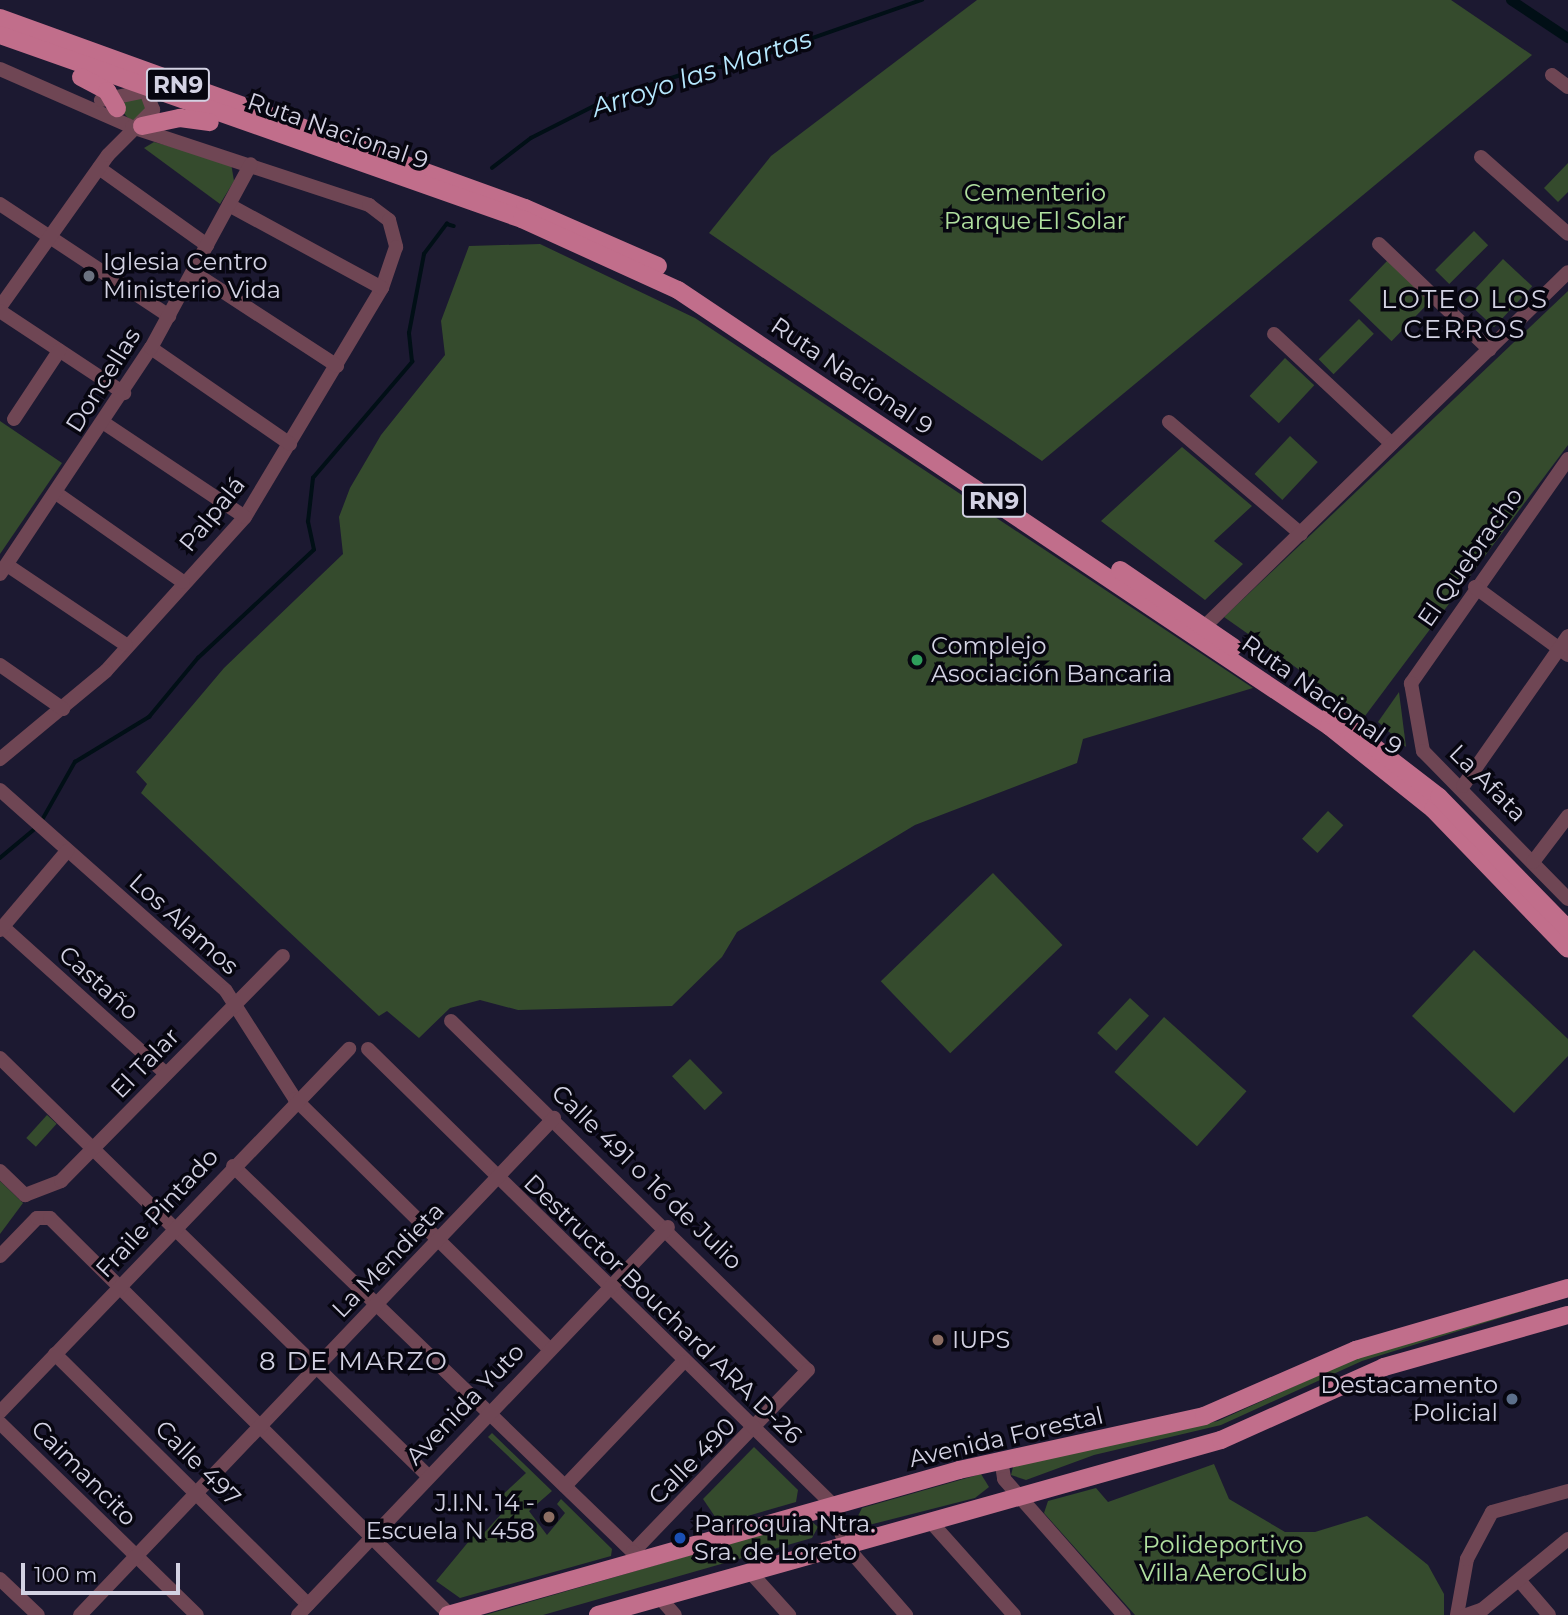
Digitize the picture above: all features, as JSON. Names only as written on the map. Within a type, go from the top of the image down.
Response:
[{"type":"main road","name":"Ruta Nacional 9","points":[[0,18],[588,231],[663,268],[1203,627],[1410,772],[1568,929]]},
{"type":"main road","name":"Ruta Nacional 9","points":[[0,35],[146,91],[522,219],[687,296],[1329,726],[1433,809],[1568,949]]},
{"type":"main road","points":[[0,43],[94,83],[118,105]]},
{"type":"main road","points":[[124,65],[146,91],[176,92],[295,126]]},
{"type":"main road","points":[[142,126],[180,118],[264,132]]},
{"type":"main road","name":"Avenida Forestal","points":[[449,1615],[634,1556],[1001,1459],[1204,1416],[1356,1350],[1568,1288]]},
{"type":"main road","points":[[598,1615],[1016,1495],[1221,1440],[1359,1376],[1568,1315]]},
{"type":"street","points":[[0,69],[86,104],[118,105],[146,91],[153,110],[142,126],[108,155],[0,309],[124,393]]},
{"type":"street","points":[[1552,75],[1568,87]]},
{"type":"street","points":[[86,104],[118,105],[142,126],[251,164]]},
{"type":"street","points":[[108,155],[118,105]]},
{"type":"street","points":[[1481,157],[1568,234]]},
{"type":"street","name":"Doncellas","points":[[3,569],[124,393],[251,164]]},
{"type":"street","name":"Palpalá","points":[[0,759],[63,709],[245,517],[382,288],[396,247],[382,213],[251,164]]},
{"type":"street","points":[[99,168],[207,245]]},
{"type":"street","points":[[0,204],[169,316]]},
{"type":"street","points":[[229,205],[382,288]]},
{"type":"street","points":[[1379,244],[1490,350]]},
{"type":"street","points":[[193,272],[337,366]]},
{"type":"street","points":[[1203,627],[1568,272]]},
{"type":"street","points":[[1274,334],[1392,444]]},
{"type":"street","points":[[151,348],[290,444]]},
{"type":"street","points":[[14,419],[59,351]]},
{"type":"street","points":[[1169,422],[1301,534]]},
{"type":"street","points":[[104,423],[245,517]]},
{"type":"street","name":"El Quebracho","points":[[1411,683],[1475,587],[1568,458]]},
{"type":"street","points":[[57,493],[183,582]]},
{"type":"street","points":[[3,569],[126,645]]},
{"type":"street","points":[[1462,786],[1565,647],[1475,587]]},
{"type":"street","points":[[0,665],[63,709]]},
{"type":"street","name":"La Afata","points":[[1411,683],[1423,751],[1462,786],[1568,899]]},
{"type":"street","name":"Los Alamos","points":[[0,790],[51,831],[67,851],[234,1003],[295,1099],[437,1242],[549,1349]]},
{"type":"street","points":[[1534,862],[1568,816]]},
{"type":"street","points":[[1,928],[67,851]]},
{"type":"street","name":"Castaño","points":[[1,928],[165,1073]]},
{"type":"street","name":"El Talar","points":[[0,1171],[25,1195],[35,1195],[96,1148],[165,1073],[283,956]]},
{"type":"street","name":"Calle 491 o 16 de Julio","points":[[451,1021],[668,1227],[807,1370]]},
{"type":"street","name":"Fraile Pintado","points":[[0,1412],[295,1099],[349,1049]]},
{"type":"street","name":"Destructor Bouchard ARA D-26","points":[[368,1049],[683,1363],[832,1504],[845,1545],[906,1615]]},
{"type":"street","points":[[0,1058],[176,1226],[316,1368],[428,1476]]},
{"type":"street","name":"La Mendieta","points":[[80,1615],[554,1118]]},
{"type":"street","points":[[233,1166],[490,1412],[634,1556]]},
{"type":"street","points":[[0,1256],[37,1218],[50,1218],[369,1539],[449,1615]]},
{"type":"street","name":"Avenida Yuto","points":[[303,1610],[668,1227]]},
{"type":"street","name":"Calle 497","points":[[55,1354],[196,1493],[303,1610]]},
{"type":"street","points":[[565,1486],[683,1363]]},
{"type":"street","name":"Calle 490","points":[[634,1556],[755,1431],[807,1370]]},
{"type":"street","name":"Caimancito","points":[[0,1423],[197,1615]]},
{"type":"street","points":[[1001,1459],[1004,1479],[1016,1495],[1117,1613]]},
{"type":"street","points":[[1457,1615],[1467,1559],[1492,1512],[1568,1491]]},
{"type":"street","points":[[930,1521],[1014,1615]]},
{"type":"street","points":[[1466,1615],[1519,1580],[1568,1539]]},
{"type":"street","points":[[751,1573],[789,1615]]},
{"type":"street","points":[[0,1579],[38,1615]]},
{"type":"street","points":[[1519,1580],[1549,1615]]},
{"type":"street","points":[[661,1599],[675,1615]]},
{"type":"green space","name":"Cementerio Parque El Solar","points":[[977,0],[1451,0],[1532,55],[1042,461],[709,233],[771,156]]},
{"type":"green space","points":[[135,96],[143,100],[147,108],[143,116],[135,120],[127,116],[123,108],[127,100]]},
{"type":"green space","points":[[154,142],[231,163],[234,181],[220,204],[144,148]]},
{"type":"green space","points":[[1568,163],[1568,192],[1558,202],[1544,188]]},
{"type":"green space","points":[[1474,231],[1488,245],[1449,284],[1435,270]]},
{"type":"green space","points":[[540,244],[695,318],[1253,688],[1083,739],[1077,763],[915,825],[737,932],[722,957],[672,1006],[518,1010],[480,1000],[450,1008],[419,1038],[387,1011],[379,1016],[141,793],[147,784],[136,772],[224,668],[343,554],[339,517],[350,488],[381,435],[445,355],[441,321],[469,246]]},
{"type":"green space","points":[[1503,259],[1532,286],[1494,327],[1465,300]]},
{"type":"green space","points":[[1388,260],[1430,301],[1392,341],[1349,300]]},
{"type":"green space","points":[[1568,291],[1568,445],[1365,716],[1224,617]]},
{"type":"green space","points":[[1359,319],[1374,334],[1334,374],[1319,359]]},
{"type":"green space","points":[[1285,358],[1314,385],[1279,423],[1250,396]]},
{"type":"green space","points":[[0,421],[62,463],[0,554]]},
{"type":"green space","points":[[1290,436],[1318,462],[1282,500],[1255,474]]},
{"type":"green space","points":[[1182,447],[1252,506],[1214,541],[1243,564],[1205,600],[1101,521]]},
{"type":"green space","points":[[1399,692],[1406,747],[1378,722]]},
{"type":"green space","points":[[1328,811],[1343,825],[1317,853],[1302,839]]},
{"type":"green space","points":[[993,873],[1062,945],[950,1053],[881,981]]},
{"type":"green space","points":[[1474,950],[1568,1039],[1568,1056],[1514,1113],[1412,1016]]},
{"type":"green space","points":[[1130,998],[1149,1016],[1116,1051],[1097,1033]]},
{"type":"green space","points":[[1164,1017],[1246,1091],[1197,1146],[1114,1072]]},
{"type":"green space","points":[[690,1059],[723,1093],[705,1110],[672,1076]]},
{"type":"green space","points":[[47,1115],[57,1124],[36,1147],[26,1138]]},
{"type":"green space","points":[[0,1181],[23,1203],[0,1234]]},
{"type":"green space","points":[[1568,1297],[1362,1361],[1221,1425],[1094,1455],[1026,1480],[1011,1475],[1014,1463],[1218,1421],[1354,1359]]},
{"type":"green space","points":[[492,1433],[552,1491],[529,1511],[547,1535],[565,1513],[557,1504],[561,1499],[612,1549],[611,1556],[460,1598],[436,1581],[479,1529],[484,1533],[504,1511],[496,1501],[526,1473],[488,1437]]},
{"type":"green space","points":[[754,1447],[798,1490],[796,1502],[720,1524],[703,1499]]},
{"type":"green space","name":"Polideportivo Villa AeroClub","points":[[1214,1464],[1229,1499],[1285,1532],[1315,1532],[1367,1516],[1428,1565],[1444,1594],[1444,1615],[1135,1615],[1044,1513],[1048,1501],[1096,1488],[1108,1502]]},
{"type":"green space","points":[[981,1474],[989,1487],[975,1498],[865,1526],[856,1520],[862,1508]]},
{"type":"green space","points":[[810,1520],[818,1527],[812,1538],[543,1615],[485,1615]]},
{"type":"waterway","name":"Arroyo las Martas","points":[[492,168],[531,138],[610,98],[696,70],[735,65],[922,0]]},
{"type":"waterway","points":[[1511,0],[1568,38]]},
{"type":"waterway","name":"Arroyo las Martas","points":[[41,822],[75,762],[149,717],[198,658],[314,550],[308,522],[313,478],[412,362],[409,333],[424,254],[447,224],[454,226]]},
{"type":"waterway","name":"Arroyo las Martas","points":[[0,858],[36,828]]},
{"type":"place","name":"Iglesia Centro Ministerio Vida","points":[[89,276]]},
{"type":"place","name":"Complejo Asociación Bancaria","points":[[917,660]]},
{"type":"place","name":"IUPS","points":[[938,1340]]},
{"type":"place","name":"Destacamento Policial","points":[[1512,1399]]},
{"type":"place","name":"J.I.N. 14 - Escuela N 458","points":[[549,1517]]},
{"type":"place","name":"Parroquia Ntra. Sra. de Loreto","points":[[680,1538]]},
{"type":"district","name":"LOTEO LOS CERROS","points":[[1465,315]]},
{"type":"district","name":"8 DE MARZO","points":[[354,1362]]}]
